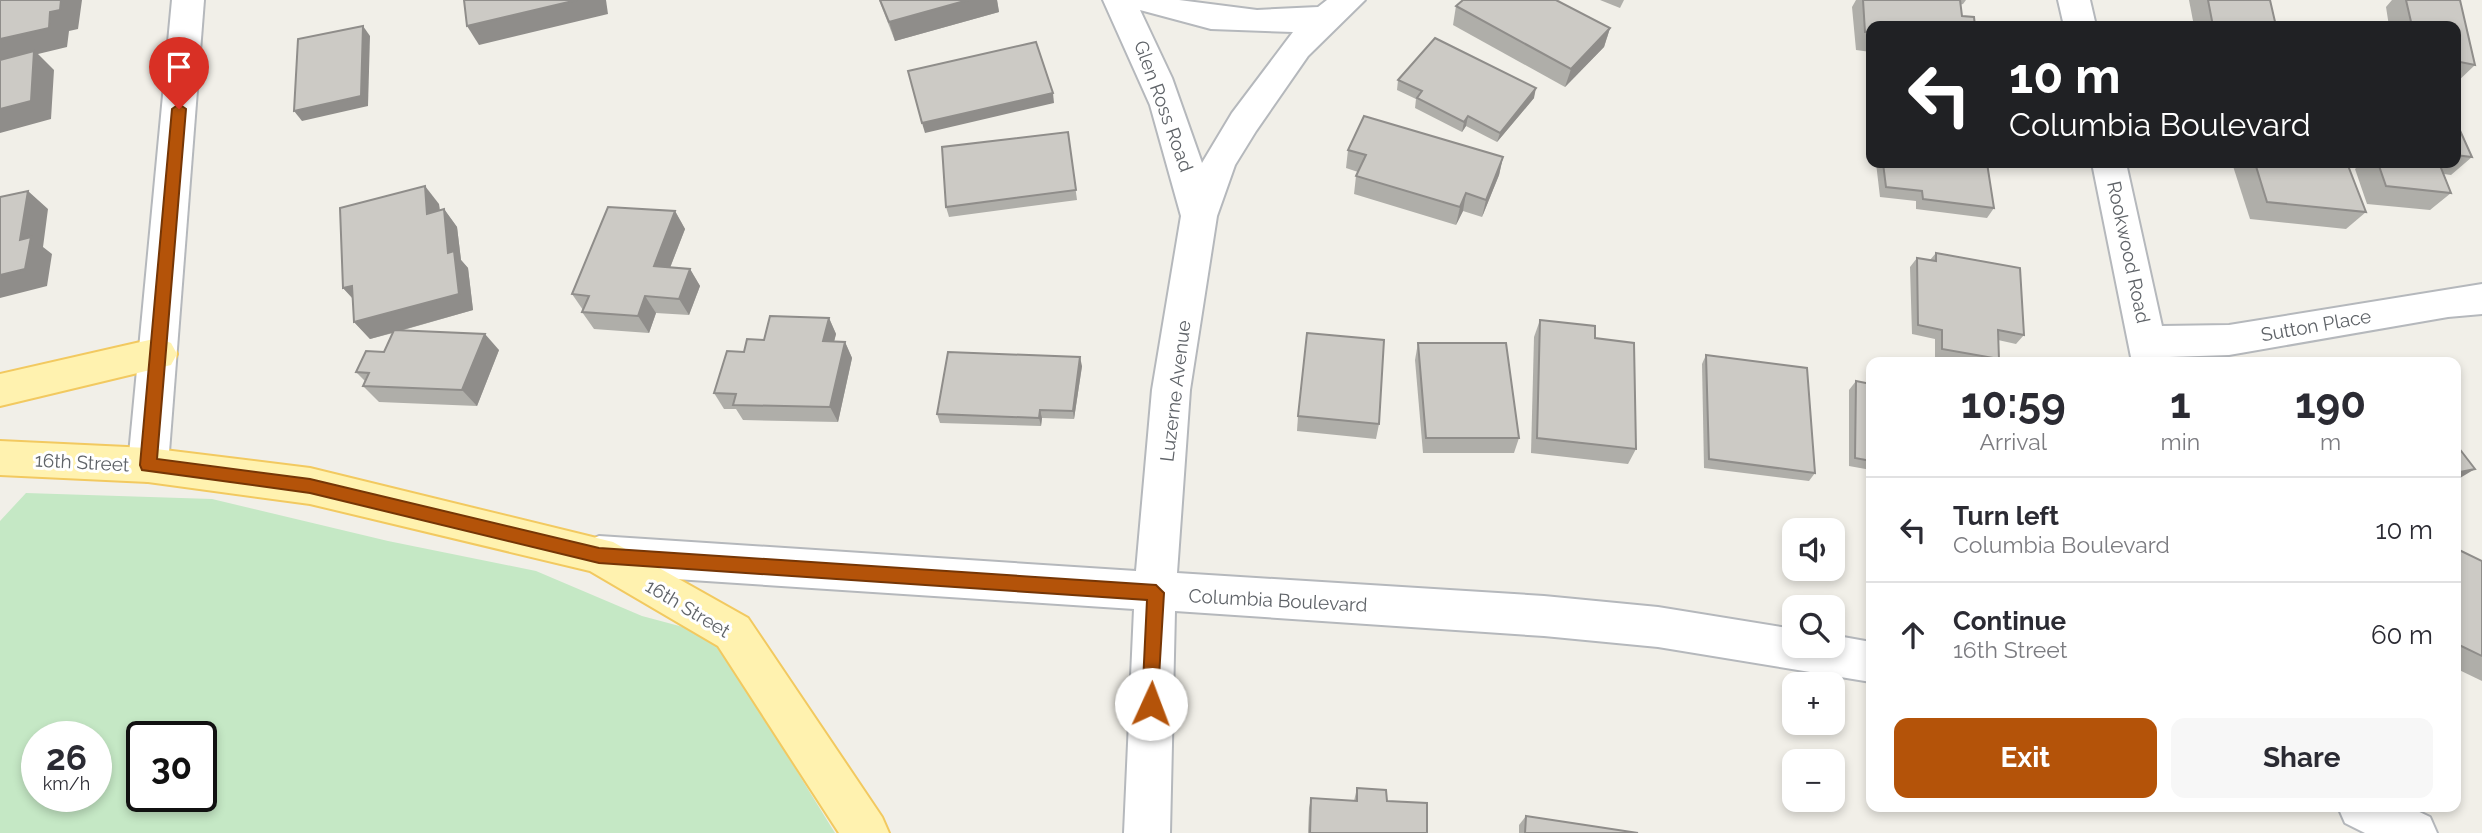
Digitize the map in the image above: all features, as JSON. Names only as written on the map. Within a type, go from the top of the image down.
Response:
[{"type":"main road","points":[[0,390],[158,354]]},
{"type":"main road","name":"16th Street","points":[[0,458],[148,465],[310,486],[599,555],[733,632],[866,833]]},
{"type":"street","points":[[148,465],[188,0]]},
{"type":"street","name":"Glen Ross Road","points":[[1119,0],[1137,34],[1177,138],[1199,216]]},
{"type":"street","points":[[1144,0],[1233,21],[1278,24],[1338,8]]},
{"type":"street","points":[[2074,0],[2079,21]]},
{"type":"street","name":"Luzerne Avenue","points":[[1147,833],[1156,593],[1171,390],[1199,216],[1219,163],[1244,122],[1297,48],[1338,8]]},
{"type":"street","name":"Rookwood Road","points":[[2110,168],[2149,352]]},
{"type":"street","name":"Sutton Place","points":[[2149,352],[2229,341],[2448,302],[2482,299]]},
{"type":"street","name":"Columbia Boulevard","points":[[599,555],[1544,616],[1646,625],[1866,661]]},
{"type":"street","points":[[2371,812],[2414,833]]},
{"type":"green space","points":[[26,493],[212,499],[388,541],[536,571],[642,616],[713,635],[835,833],[0,833],[0,521]]},
{"type":"building","points":[[0,0],[61,0],[60,10],[50,12],[49,28],[0,39]]},
{"type":"building","points":[[464,0],[577,0],[467,26]]},
{"type":"building","points":[[880,0],[968,0],[889,22]]},
{"type":"building","points":[[1463,0],[1556,0],[1610,28],[1571,69],[1456,6]]},
{"type":"building","points":[[1863,0],[1960,0],[1962,16],[1974,17],[1974,21],[1866,21],[1865,32]]},
{"type":"building","points":[[2208,0],[2270,0],[2275,21],[2212,21]]},
{"type":"building","points":[[2406,0],[2460,0],[2475,65],[2461,62],[2461,21],[2411,21]]},
{"type":"building","points":[[363,26],[361,96],[294,111],[298,39]]},
{"type":"building","points":[[1435,38],[1536,88],[1500,133],[1468,116],[1464,122],[1417,98],[1422,91],[1398,80]]},
{"type":"building","points":[[1036,42],[1053,93],[922,123],[908,71]]},
{"type":"building","points":[[34,51],[31,101],[0,109],[0,60]]},
{"type":"building","points":[[1364,116],[1503,157],[1486,200],[1466,193],[1460,207],[1356,176],[1366,155],[1348,150]]},
{"type":"building","points":[[1068,132],[1076,190],[946,207],[942,147]]},
{"type":"building","points":[[2461,133],[2472,157],[2461,156]]},
{"type":"building","points":[[1884,168],[1988,168],[1994,208],[1923,199],[1922,191],[1886,187]]},
{"type":"building","points":[[2257,168],[2349,168],[2366,212],[2267,202]]},
{"type":"building","points":[[2380,168],[2441,168],[2451,193],[2386,186]]},
{"type":"building","points":[[425,186],[427,214],[444,209],[448,253],[454,251],[459,294],[354,322],[352,286],[343,288],[340,208]]},
{"type":"building","points":[[28,191],[20,240],[31,237],[25,269],[0,275],[0,197]]},
{"type":"building","points":[[608,207],[675,211],[654,266],[690,269],[679,299],[645,296],[638,316],[582,312],[589,296],[572,294]]},
{"type":"building","points":[[1936,253],[2020,268],[2024,335],[1998,330],[1999,357],[1942,349],[1942,330],[1918,325],[1917,258],[1936,261]]},
{"type":"building","points":[[770,316],[829,318],[823,341],[845,342],[830,407],[733,405],[736,394],[714,393],[727,351],[744,352],[747,339],[764,340]]},
{"type":"building","points":[[1540,320],[1595,326],[1595,338],[1634,343],[1636,449],[1537,438]]},
{"type":"building","points":[[394,330],[485,334],[462,390],[363,386],[369,373],[356,372],[366,351],[384,352]]},
{"type":"building","points":[[1307,333],[1384,340],[1379,424],[1298,416]]},
{"type":"building","points":[[1418,343],[1506,343],[1519,438],[1426,438]]},
{"type":"building","points":[[948,352],[1080,357],[1073,411],[1040,410],[1039,418],[937,414]]},
{"type":"building","points":[[1706,355],[1807,368],[1815,473],[1709,459]]},
{"type":"building","points":[[1856,381],[1866,383],[1866,460],[1855,458]]},
{"type":"building","points":[[2461,451],[2475,469],[2461,472]]},
{"type":"building","points":[[2461,551],[2482,561],[2482,656],[2461,646]]},
{"type":"building","points":[[1357,788],[1386,790],[1387,801],[1427,803],[1427,833],[1310,833],[1311,798],[1357,801]]},
{"type":"building","points":[[1526,816],[1638,833],[1525,833]]},
{"type":"route","points":[[179,109],[148,465],[310,486],[504,535],[599,555],[1156,593],[1151,704]]}]
